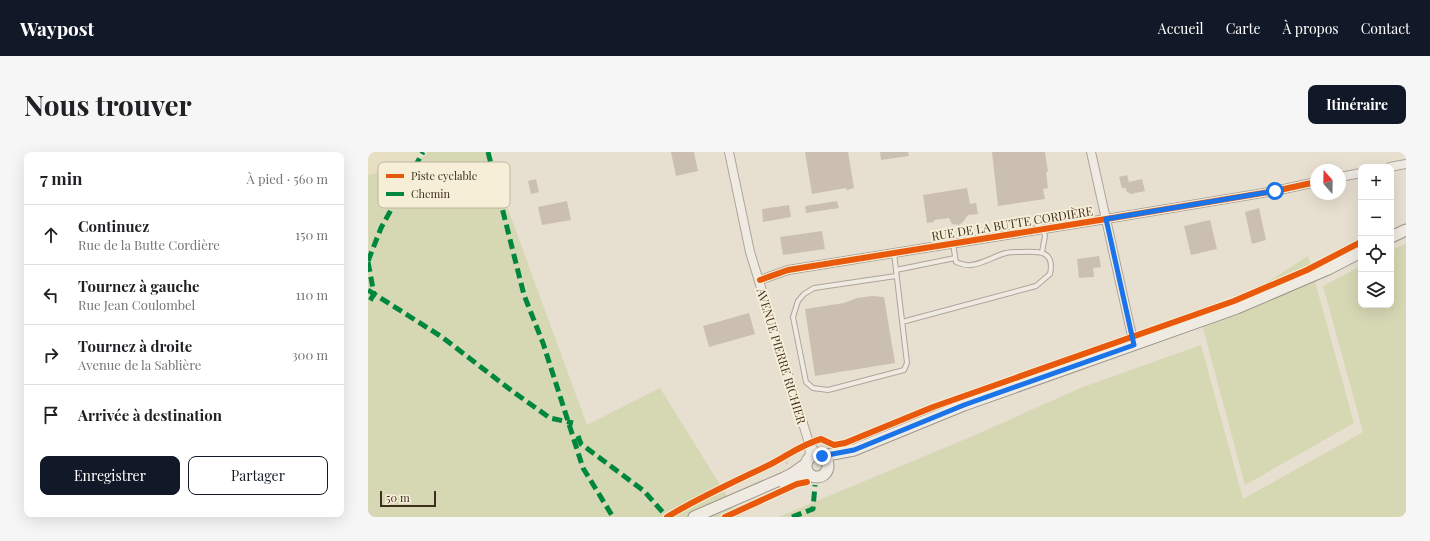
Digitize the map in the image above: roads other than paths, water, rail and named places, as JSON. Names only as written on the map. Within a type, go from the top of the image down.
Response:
[{"type":"main road","points":[[1393,236],[1406,230]]},
{"type":"main road","points":[[694,517],[784,478],[814,458],[854,450],[964,405],[1237,308],[1328,269],[1358,254]]},
{"type":"main road","points":[[709,517],[786,483],[812,476],[822,476],[828,468],[854,450]]},
{"type":"main road","points":[[814,458],[827,462],[828,468]]},
{"type":"main road","points":[[812,476],[806,471],[814,458]]},
{"type":"street","name":"AVENUE PIERRE RICHIER","points":[[729,152],[745,234],[760,280],[769,316],[814,458]]},
{"type":"street","points":[[1091,152],[1134,345]]},
{"type":"street","points":[[1394,166],[1406,164]]},
{"type":"street","points":[[1346,176],[1358,174]]},
{"type":"street","name":"RUE DE LA BUTTE CORDIÈRE","points":[[760,280],[788,270],[1275,191],[1310,183]]},
{"type":"lane","points":[[1042,252],[1045,236],[1043,229]]},
{"type":"lane","points":[[902,322],[1036,286],[1050,274],[1052,266],[1050,259],[1045,253],[1042,252],[1007,253],[971,265],[964,265],[956,262],[953,244]]},
{"type":"lane","points":[[894,253],[907,363],[904,370],[828,390],[813,388],[806,382],[793,317],[798,301],[804,294],[814,288],[896,276]]},
{"type":"lane","points":[[896,270],[955,258]]}]
